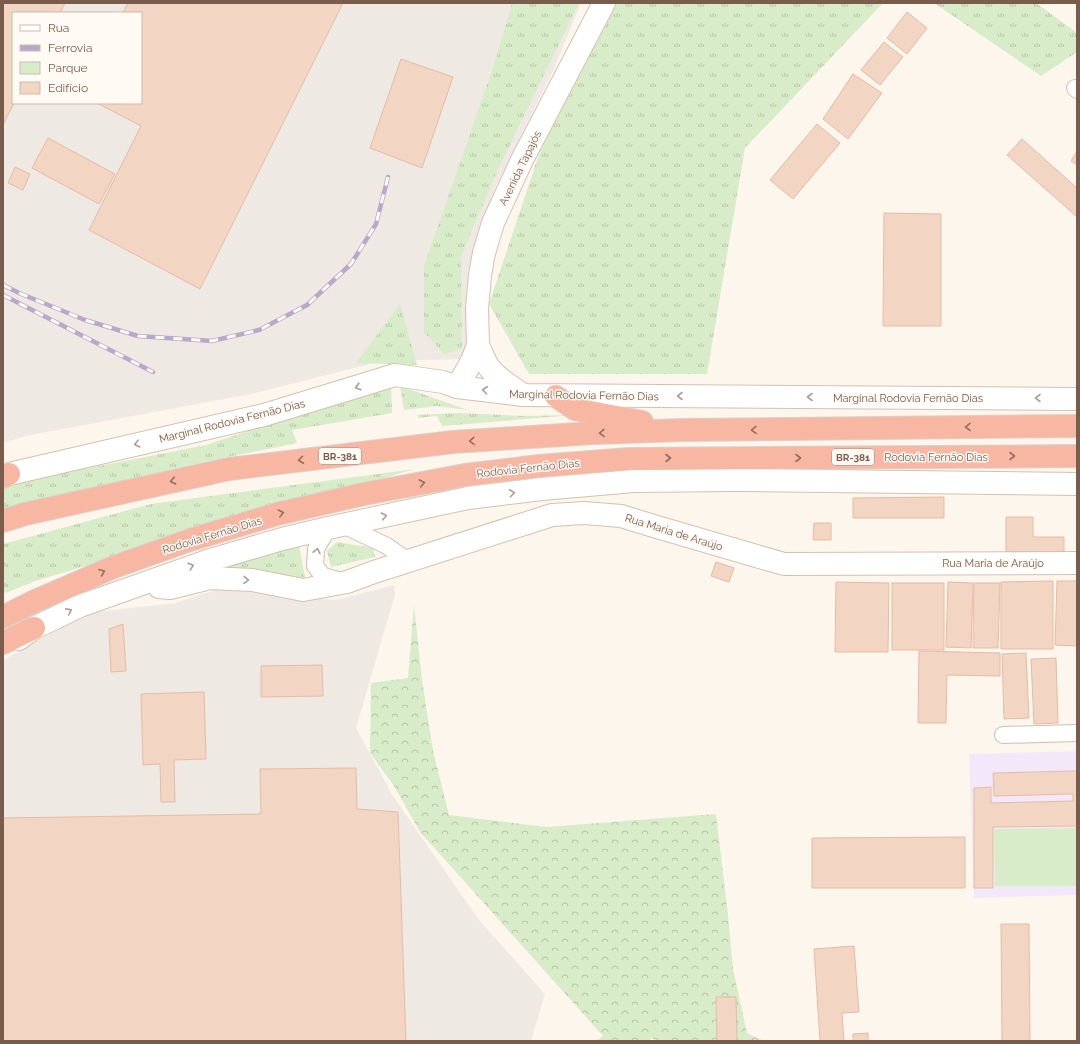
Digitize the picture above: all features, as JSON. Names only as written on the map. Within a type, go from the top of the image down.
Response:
[{"type":"highway","name":"BR-381","points":[[556,396],[575,409],[683,430]]},
{"type":"highway","name":"BR-381","points":[[3,521],[32,512],[229,469],[453,442],[593,433],[683,430],[1077,426]]},
{"type":"highway","name":"Rodovia Fernão Dias","points":[[3,617],[35,601],[114,567],[190,540],[277,514],[364,494],[465,475],[539,466],[629,459],[1077,456]]},
{"type":"highway","name":"BR-381","points":[[3,642],[34,628]]},
{"type":"main road","name":"Avenida Tapajós","points":[[457,387],[472,361],[478,345],[477,309],[480,275],[484,253],[493,223],[522,160],[604,3]]},
{"type":"main road","name":"Avenida Tapajós","points":[[478,345],[491,370],[499,378],[523,395]]},
{"type":"main road","name":"Marginal Rodovia Fernão Dias","points":[[5,475],[264,415],[395,375],[443,382],[457,387],[523,395],[1077,399]]},
{"type":"main road","name":"BR-381","points":[[34,628],[80,606],[207,561],[282,539],[468,498],[542,489],[634,481],[735,480],[1077,484]]},
{"type":"main road","name":"Rua Maria de Araújo","points":[[138,585],[170,588],[210,578],[252,580],[303,590],[347,582],[552,515],[584,513],[621,516],[784,564],[1077,563]]},
{"type":"main road","points":[[3,650],[34,628]]},
{"type":"street","points":[[347,582],[323,576],[315,566],[316,549],[336,527],[387,546],[408,561]]},
{"type":"street","points":[[1003,735],[1077,734]]},
{"type":"shaded area","points":[[3,3],[581,3],[553,71],[495,188],[468,272],[474,349],[461,359],[382,361],[251,394],[25,436],[3,443]]},
{"type":"shaded area","points":[[394,585],[395,595],[356,728],[393,796],[479,920],[545,994],[531,1041],[3,1041],[3,660],[87,613],[175,603],[219,589],[336,600]]},
{"type":"shaded area","points":[[1077,751],[1077,895],[974,898],[969,754]]},
{"type":"green space","points":[[512,3],[579,3],[499,167],[461,257],[462,349],[444,354],[424,332],[424,266],[493,68]]},
{"type":"green space","points":[[607,3],[883,3],[745,148],[707,374],[529,374],[489,304],[538,157]]},
{"type":"green space","points":[[934,3],[1036,3],[1077,33],[1077,52],[1041,76]]},
{"type":"green space","points":[[400,304],[417,365],[356,363]]},
{"type":"green space","points":[[391,386],[392,413],[292,430],[297,443],[199,463],[3,513],[3,485],[206,445]]},
{"type":"green space","points":[[400,386],[468,410],[437,406],[404,410]]},
{"type":"green space","points":[[459,413],[524,416],[575,415],[442,426],[437,416],[419,418],[417,415]]},
{"type":"green space","points":[[415,469],[35,581],[3,594],[3,544],[151,504]]},
{"type":"green space","points":[[337,542],[373,548],[375,557],[331,567],[327,551]]},
{"type":"green space","points":[[299,545],[305,578],[220,567]]},
{"type":"green space","points":[[414,605],[422,680],[433,751],[449,815],[547,827],[716,814],[733,969],[747,1033],[764,1041],[659,1041],[651,1038],[650,1041],[596,1041],[603,1036],[420,832],[394,786],[370,753],[371,683],[408,678]]},
{"type":"green space","points":[[1077,828],[1077,886],[995,886],[994,829]]},
{"type":"building","points":[[3,3],[65,3],[60,12],[12,12],[12,104],[14,104],[3,125]]},
{"type":"building","points":[[128,3],[343,3],[200,289],[89,230],[141,126],[99,104],[142,104],[142,12],[124,12]]},
{"type":"building","points":[[907,12],[927,28],[907,54],[887,38]]},
{"type":"building","points":[[884,42],[903,57],[880,85],[861,70]]},
{"type":"building","points":[[401,59],[453,77],[422,168],[370,148]]},
{"type":"building","points":[[853,74],[882,93],[848,139],[823,119]]},
{"type":"building","points":[[817,124],[840,143],[793,199],[770,180]]},
{"type":"building","points":[[48,138],[115,174],[99,204],[32,168]]},
{"type":"building","points":[[1022,139],[1077,188],[1077,217],[1007,155]]},
{"type":"building","points":[[1077,151],[1077,165],[1071,161]]},
{"type":"building","points":[[15,167],[30,174],[23,190],[8,183]]},
{"type":"building","points":[[884,213],[941,214],[941,326],[883,326]]},
{"type":"building","points":[[944,497],[944,518],[853,518],[853,498]]},
{"type":"building","points":[[1006,517],[1033,517],[1033,537],[1064,537],[1064,552],[1006,552]]},
{"type":"building","points":[[814,523],[831,523],[831,540],[813,540]]},
{"type":"building","points":[[716,562],[734,568],[729,582],[711,576]]},
{"type":"building","points":[[1053,581],[1053,649],[1001,649],[1001,582]]},
{"type":"building","points":[[1057,581],[1077,581],[1077,646],[1055,645]]},
{"type":"building","points":[[836,582],[889,583],[888,652],[835,652]]},
{"type":"building","points":[[948,582],[973,583],[971,648],[946,647]]},
{"type":"building","points":[[892,583],[944,583],[944,650],[892,650]]},
{"type":"building","points":[[974,583],[1000,583],[998,648],[973,648]]},
{"type":"building","points":[[123,624],[126,671],[111,672],[109,629]]},
{"type":"building","points":[[919,651],[1000,653],[1000,676],[947,675],[946,723],[918,723]]},
{"type":"building","points":[[1026,653],[1029,718],[1004,719],[1002,654]]},
{"type":"building","points":[[1056,658],[1058,723],[1034,724],[1031,659]]},
{"type":"building","points":[[322,665],[323,696],[261,697],[261,666]]},
{"type":"building","points":[[204,692],[206,759],[174,760],[175,802],[161,802],[160,764],[143,765],[141,694]]},
{"type":"building","points":[[356,768],[357,809],[398,812],[406,1041],[3,1041],[3,818],[261,814],[260,769]]},
{"type":"building","points":[[1077,771],[1077,826],[993,827],[993,888],[974,888],[974,788],[991,787],[991,803],[1073,801],[1073,794],[994,796],[993,773]]},
{"type":"building","points":[[965,837],[965,888],[812,888],[812,838]]},
{"type":"building","points":[[1001,924],[1029,924],[1030,1041],[1002,1041]]},
{"type":"building","points":[[854,946],[859,1012],[842,1013],[844,1041],[820,1041],[814,949]]},
{"type":"building","points":[[716,997],[736,997],[737,1041],[717,1041]]},
{"type":"building","points":[[868,1033],[868,1041],[853,1041],[853,1034]]},
{"type":"railway","points":[[3,285],[85,320],[138,336],[212,341],[259,330],[307,305],[351,264],[376,224],[388,177]]},
{"type":"railway","points":[[3,295],[153,372]]}]
